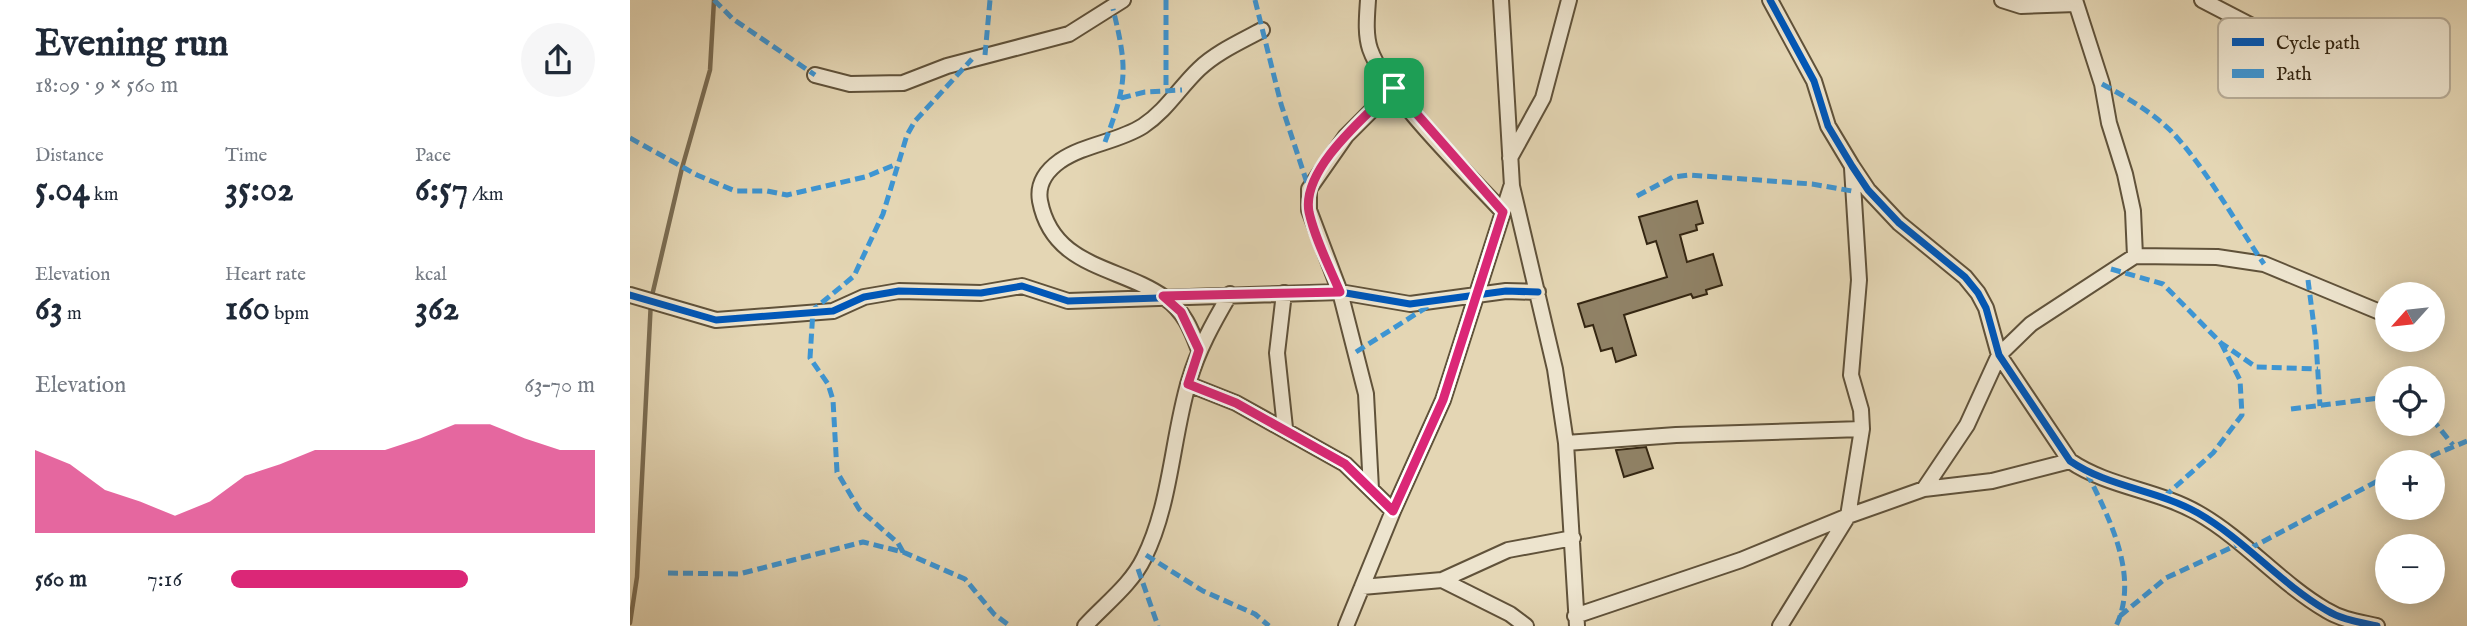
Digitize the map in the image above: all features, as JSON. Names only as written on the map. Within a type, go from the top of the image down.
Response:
[{"type":"street","points":[[815,75],[850,84],[903,83],[947,66],[1069,34],[1123,0]]},
{"type":"street","points":[[1368,0],[1369,47],[1394,88],[1503,212]]},
{"type":"street","points":[[1501,0],[1512,186],[1555,369],[1566,443],[1576,621],[1924,489],[1992,481],[2070,461]]},
{"type":"street","points":[[1510,158],[1543,98],[1569,0]]},
{"type":"street","points":[[1770,0],[1814,81],[1828,126],[1852,166],[1868,190],[1899,223],[1965,277],[1978,293],[1992,325],[1999,355],[2070,461],[2087,473],[2164,497],[2197,513],[2224,530],[2326,611],[2348,620],[2377,626]]},
{"type":"street","points":[[2002,0],[2021,6],[2075,2],[2102,84],[2109,123],[2133,211],[2135,256]]},
{"type":"street","points":[[2202,0],[2237,18]]},
{"type":"street","points":[[1199,350],[1181,312],[1163,296],[1102,270],[1054,234],[1042,212],[1038,191],[1042,178],[1059,162],[1142,127],[1166,108],[1210,59],[1262,30]]},
{"type":"street","points":[[1371,489],[1366,394],[1340,292],[1309,210],[1309,189],[1346,136],[1394,88]]},
{"type":"street","points":[[1780,626],[1848,516],[1862,429],[1861,410],[1850,375],[1859,279],[1852,166]]},
{"type":"street","points":[[1346,626],[1393,511],[1443,400],[1512,186]]},
{"type":"street","points":[[1924,489],[1967,425],[1999,355],[2031,324],[2135,256],[2217,257],[2264,264],[2375,309]]},
{"type":"street","points":[[630,295],[716,320],[833,311],[864,297],[899,291],[981,293],[1022,286],[1068,300],[1340,292],[1409,304],[1506,291],[1538,292]]},
{"type":"street","points":[[1284,293],[1277,353],[1285,428]]},
{"type":"street","points":[[1085,626],[1126,585],[1146,555],[1168,478],[1188,384],[1199,350],[1230,294]]},
{"type":"street","points":[[1188,384],[1236,403],[1285,428],[1345,464],[1393,511]]},
{"type":"street","points":[[1566,443],[1676,435],[1862,429]]},
{"type":"street","points":[[1362,587],[1442,580],[1508,550],[1573,538]]},
{"type":"street","points":[[1442,580],[1510,614],[1526,626]]},
{"type":"building","points":[[1697,201],[1703,223],[1696,225],[1697,230],[1680,235],[1687,262],[1713,254],[1722,285],[1706,290],[1707,294],[1693,298],[1691,294],[1624,315],[1636,355],[1616,362],[1612,348],[1601,351],[1593,325],[1585,327],[1578,304],[1667,277],[1656,241],[1647,244],[1639,217]]},
{"type":"building","points":[[1646,447],[1653,468],[1624,477],[1616,450]]},
{"type":"waterway","points":[[630,623],[637,577],[651,300],[682,168],[710,70],[714,0]]},
{"type":"marked path","points":[[714,0],[733,19],[815,75]]},
{"type":"marked path","points":[[985,55],[990,0]]},
{"type":"marked path","points":[[1166,0],[1166,90]]},
{"type":"marked path","points":[[1255,0],[1281,104],[1309,189]]},
{"type":"marked path","points":[[1105,142],[1118,105],[1123,76],[1121,47],[1113,9]]},
{"type":"marked path","points":[[903,552],[898,543],[859,509],[837,472],[833,400],[828,384],[810,358],[813,310],[854,276],[883,214],[907,135],[915,121],[972,59]]},
{"type":"marked path","points":[[2102,84],[2154,117],[2183,144],[2264,264]]},
{"type":"marked path","points":[[1121,98],[1145,92],[1182,90]]},
{"type":"marked path","points":[[630,138],[697,175],[735,191],[767,191],[787,195],[865,177],[897,164]]},
{"type":"marked path","points":[[1637,196],[1673,177],[1689,175],[1812,184],[1852,191]]},
{"type":"marked path","points":[[2111,269],[2163,284],[2221,343],[2256,367],[2318,369]]},
{"type":"marked path","points":[[2308,280],[2320,406]]},
{"type":"marked path","points":[[1356,352],[1430,305]]},
{"type":"marked path","points":[[2164,497],[2213,453],[2242,415],[2240,380],[2221,343]]},
{"type":"marked path","points":[[2291,409],[2375,398]]},
{"type":"marked path","points":[[2445,435],[2453,445]]},
{"type":"marked path","points":[[2445,450],[2467,441]]},
{"type":"marked path","points":[[2087,473],[2112,528],[2123,567],[2123,607],[2116,626]]},
{"type":"marked path","points":[[2249,549],[2375,482]]},
{"type":"marked path","points":[[668,573],[739,574],[863,542],[903,552],[965,579],[994,614],[1010,626]]},
{"type":"marked path","points":[[2120,616],[2166,578],[2241,543]]},
{"type":"marked path","points":[[1146,555],[1203,591],[1255,614],[1269,626]]},
{"type":"marked path","points":[[1138,569],[1158,626]]},
{"type":"cycle path","points":[[1770,0],[1814,81],[1828,126],[1852,166],[1868,190],[1899,223],[1965,277],[1978,293],[1986,308],[1999,355],[2070,461],[2100,477],[2183,505],[2198,513],[2326,610],[2344,618],[2377,626]]},
{"type":"cycle path","points":[[630,295],[716,320],[833,311],[864,297],[899,291],[981,293],[1022,286],[1068,301],[1340,292],[1410,304],[1506,291],[1538,292]]},
{"type":"route","points":[[1394,88],[1503,212],[1461,352],[1443,400],[1393,511],[1345,464],[1236,403],[1188,384],[1199,350],[1190,326],[1181,312],[1163,296],[1340,292],[1309,210],[1309,189],[1346,136],[1394,88]]}]
